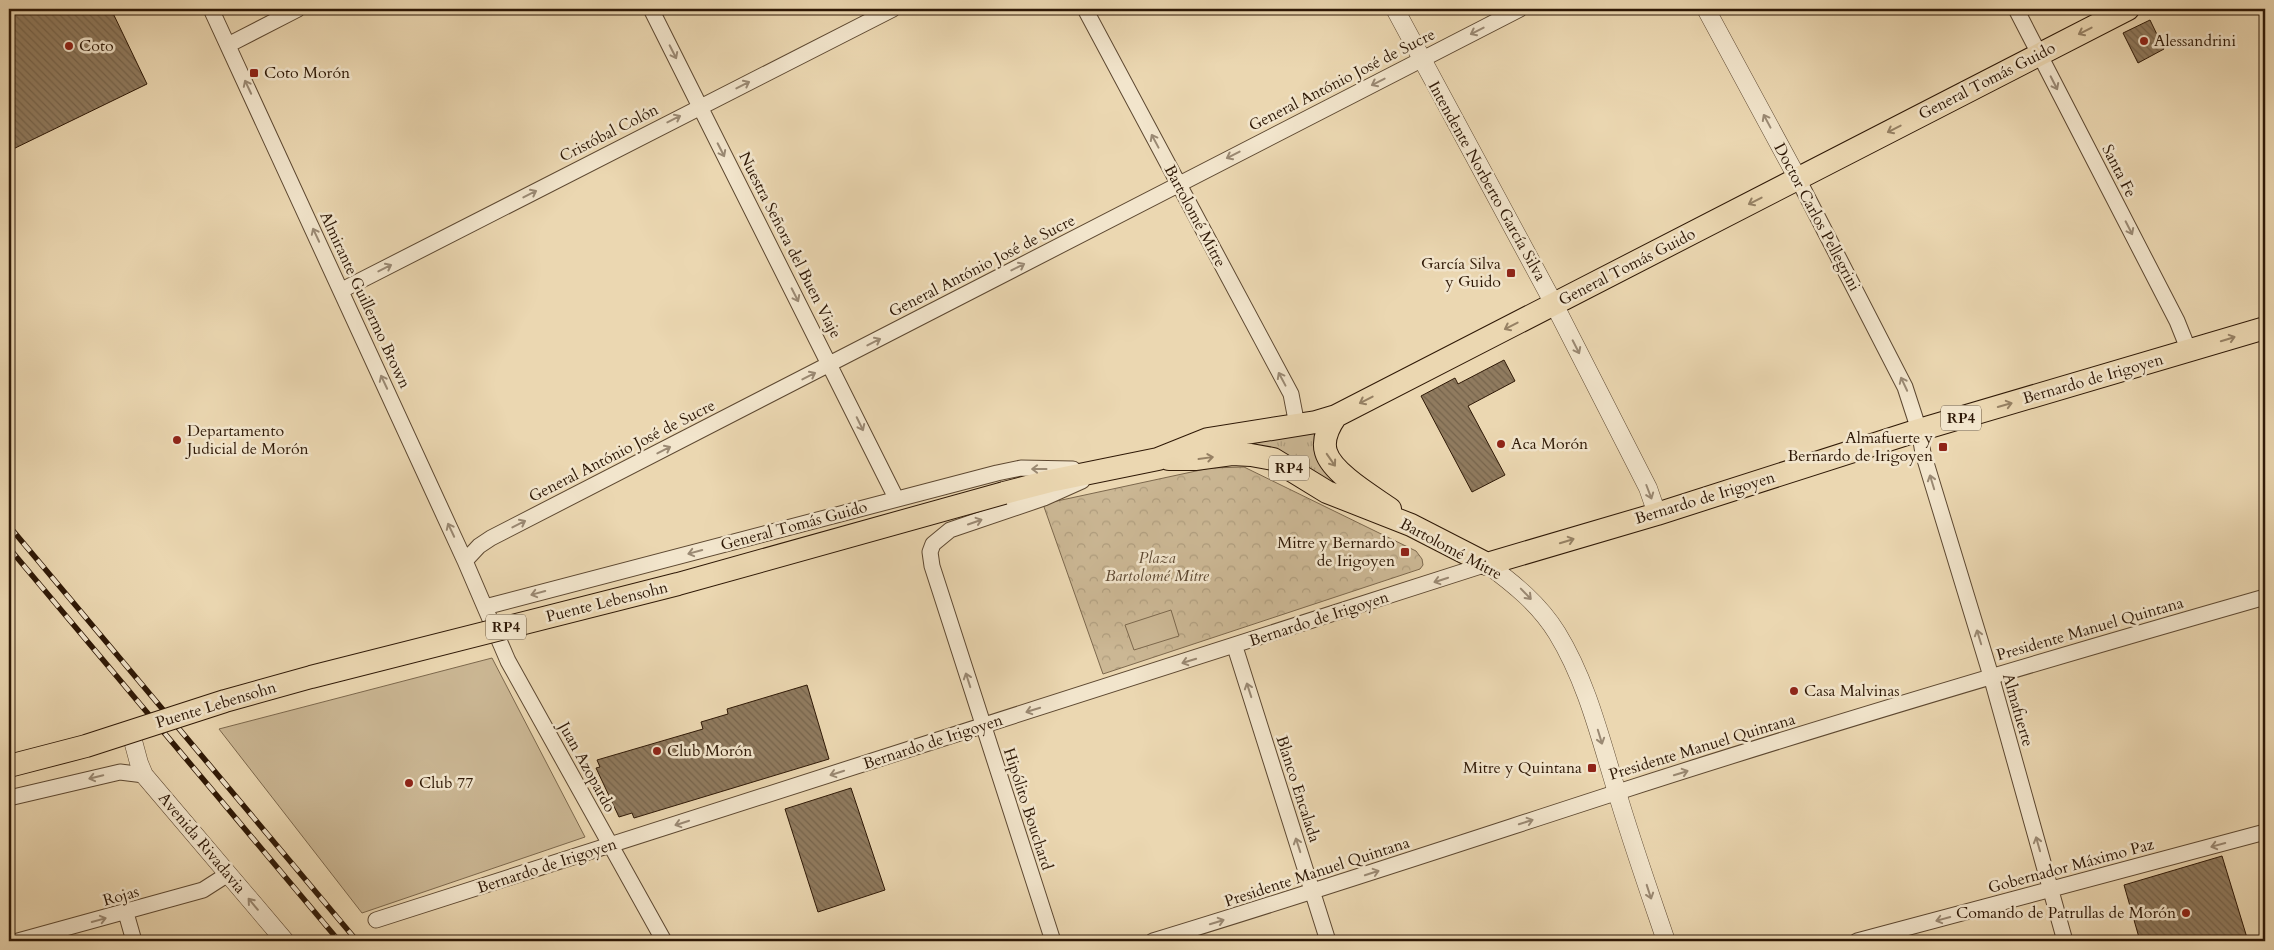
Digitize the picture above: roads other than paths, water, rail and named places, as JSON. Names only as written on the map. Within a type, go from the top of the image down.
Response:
[{"type":"main road","name":"General Tomás Guido","points":[[1004,494],[1106,469],[1158,459],[1208,439],[1297,425],[1336,416],[2128,9]]},
{"type":"main road","name":"Bernardo de Irigoyen","points":[[1487,564],[1658,514],[1919,430],[2265,328]]},
{"type":"main road","points":[[1336,416],[1330,425],[1326,439],[1326,452],[1331,463],[1345,476],[1411,525]]},
{"type":"main road","name":"Bartolomé Mitre","points":[[1158,459],[1195,459],[1232,454],[1266,458],[1283,464],[1327,492],[1411,525],[1487,564]]},
{"type":"main road","name":"Puente Lebensohn","points":[[9,766],[86,746],[225,701],[301,680],[678,584],[1004,494]]},
{"type":"street","name":"Almirante Guillermo Brown","points":[[211,9],[342,290],[485,607]]},
{"type":"street","points":[[228,45],[298,9]]},
{"type":"street","name":"Nuestra Señora del Buen Viaje","points":[[651,9],[896,498]]},
{"type":"street","name":"Cristóbal Colón","points":[[342,290],[892,9]]},
{"type":"street","name":"Bartolomé Mitre","points":[[1085,9],[1291,394],[1297,425]]},
{"type":"street","name":"Intendente Norberto García Silva","points":[[1395,9],[1554,304],[1648,488],[1658,514]]},
{"type":"street","name":"General António José de Sucre","points":[[465,560],[490,538],[1520,9]]},
{"type":"street","name":"Doctor Carlos Pellegrini","points":[[1706,9],[1798,179],[1905,387],[1919,430]]},
{"type":"street","name":"Santa Fe","points":[[2016,9],[2177,321],[2189,351]]},
{"type":"street","name":"Almafuerte","points":[[1919,430],[1923,453],[1991,676],[2065,941]]},
{"type":"street","name":"General Tomás Guido","points":[[485,607],[896,498],[1021,468],[1106,469]]},
{"type":"street","name":"General Tomás Guido","points":[[933,544],[950,530],[1052,494],[1106,469]]},
{"type":"street","name":"Hipólito Bouchard","points":[[933,544],[930,552],[932,566],[1053,941]]},
{"type":"street","name":"Bartolomé Mitre","points":[[1487,564],[1518,587],[1536,606],[1556,632],[1572,661],[1591,709],[1666,941]]},
{"type":"street","name":"Bernardo de Irigoyen","points":[[376,920],[1235,647],[1487,564]]},
{"type":"street","name":"Presidente Manuel Quintana","points":[[1153,941],[1313,893],[1617,792],[1991,676],[2265,597]]},
{"type":"street","name":"Juan Azopardo","points":[[485,607],[508,661],[664,941]]},
{"type":"street","name":"Blanco Encalada","points":[[1235,647],[1328,941]]},
{"type":"street","name":"Avenida Rivadavia","points":[[132,738],[144,775],[284,941]]},
{"type":"street","points":[[9,798],[120,772],[144,775]]},
{"type":"street","name":"Gobernador Máximo Paz","points":[[1857,941],[2265,832]]},
{"type":"street","name":"Rojas","points":[[18,941],[126,913],[203,890],[228,874]]},
{"type":"street","points":[[126,913],[134,941]]},
{"type":"railway","points":[[9,526],[357,941]]},
{"type":"railway","points":[[9,548],[339,941]]},
{"type":"place","name":"Alessandrini","points":[[2144,41]]},
{"type":"place","name":"Coto","points":[[69,46]]},
{"type":"place","name":"Coto Morón","points":[[254,73]]},
{"type":"place","name":"García Silva y Guido","points":[[1511,273]]},
{"type":"place","name":"Departamento Judicial de Morón","points":[[177,440]]},
{"type":"place","name":"Aca Morón","points":[[1501,444]]},
{"type":"place","name":"Almafuerte y Bernardo de Irigoyen","points":[[1943,447]]},
{"type":"place","name":"Mitre y Bernardo de Irigoyen","points":[[1405,552]]},
{"type":"place","name":"Casa Malvinas","points":[[1794,691]]},
{"type":"place","name":"Club Morón","points":[[657,751]]},
{"type":"place","name":"Mitre y Quintana","points":[[1592,768]]},
{"type":"place","name":"Club 77","points":[[409,783]]},
{"type":"place","name":"Comando de Patrullas de Morón","points":[[2186,913]]},
{"type":"park label","name":"Plaza Bartolomé Mitre","points":[[1157,567]]}]
